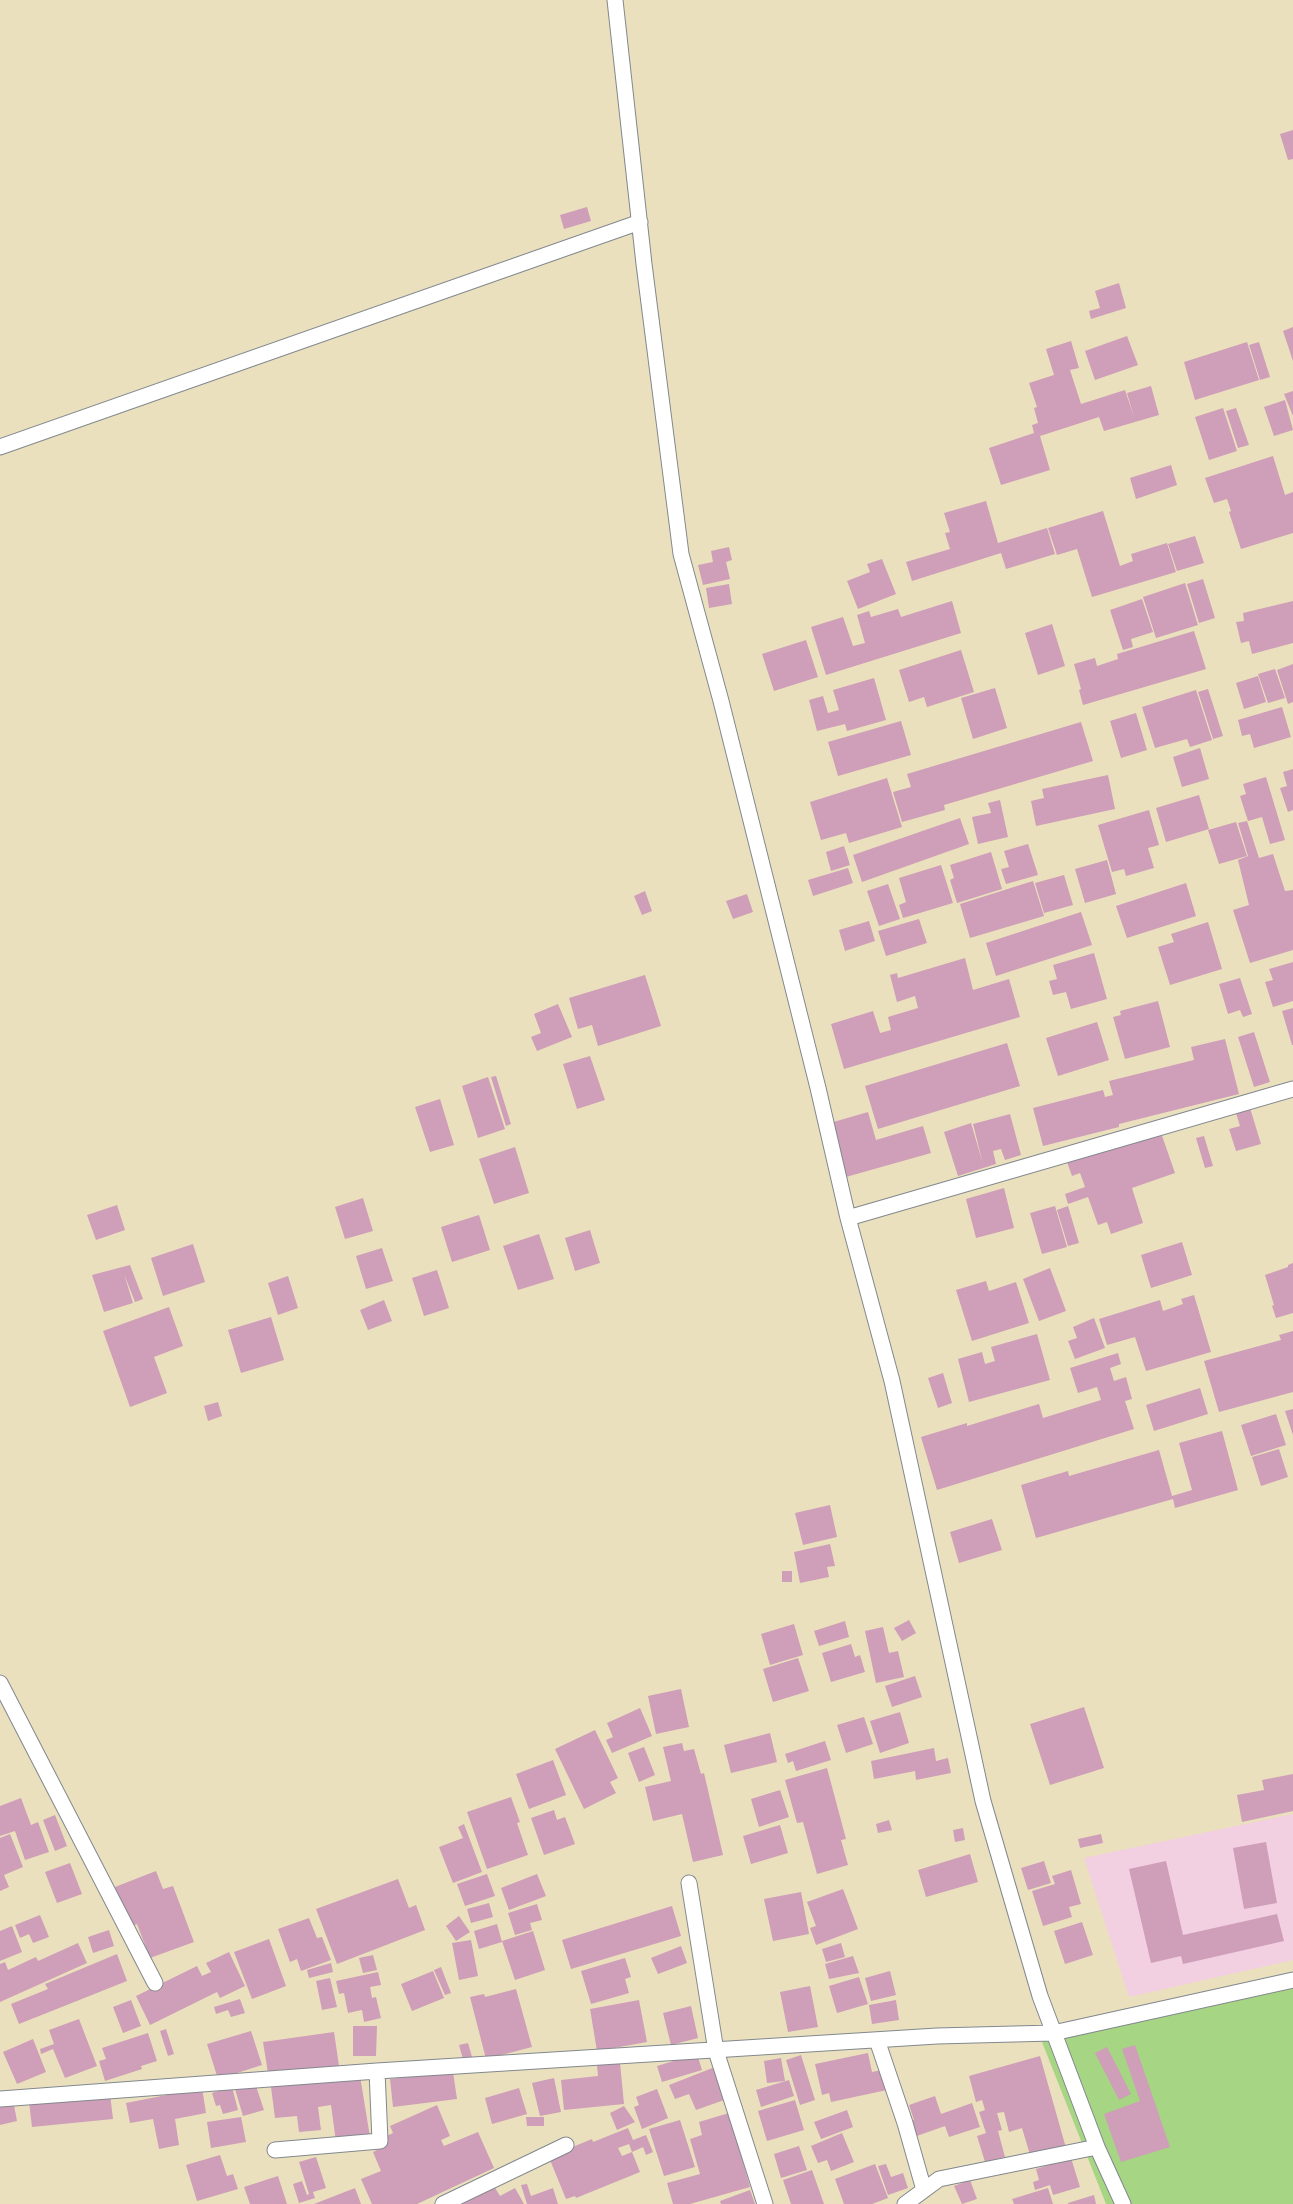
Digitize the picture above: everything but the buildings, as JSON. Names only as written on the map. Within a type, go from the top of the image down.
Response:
[{"type":"street","points":[[615,0],[681,554],[721,701],[818,1088],[848,1218],[892,1381],[983,1801],[1040,1996],[1097,2147],[1123,2204]]},
{"type":"street","points":[[0,447],[640,222]]},
{"type":"street","points":[[848,1218],[1293,1089]]},
{"type":"street","points":[[0,1683],[155,1983]]},
{"type":"street","points":[[689,1883],[716,2051],[765,2204]]},
{"type":"street","points":[[0,2099],[377,2071],[936,2036],[1053,2033],[1293,1980]]},
{"type":"street","points":[[877,2040],[905,2123],[924,2190]]},
{"type":"street","points":[[275,2150],[380,2141],[377,2071]]},
{"type":"street","points":[[443,2204],[566,2145]]},
{"type":"street","points":[[905,2204],[939,2180],[1097,2147]]},
{"type":"shaded area","points":[[1293,1814],[1293,1960],[1129,1997],[1084,1858]]},
{"type":"green space","points":[[1293,1987],[1293,2204],[1106,2204],[1042,2042]]}]
